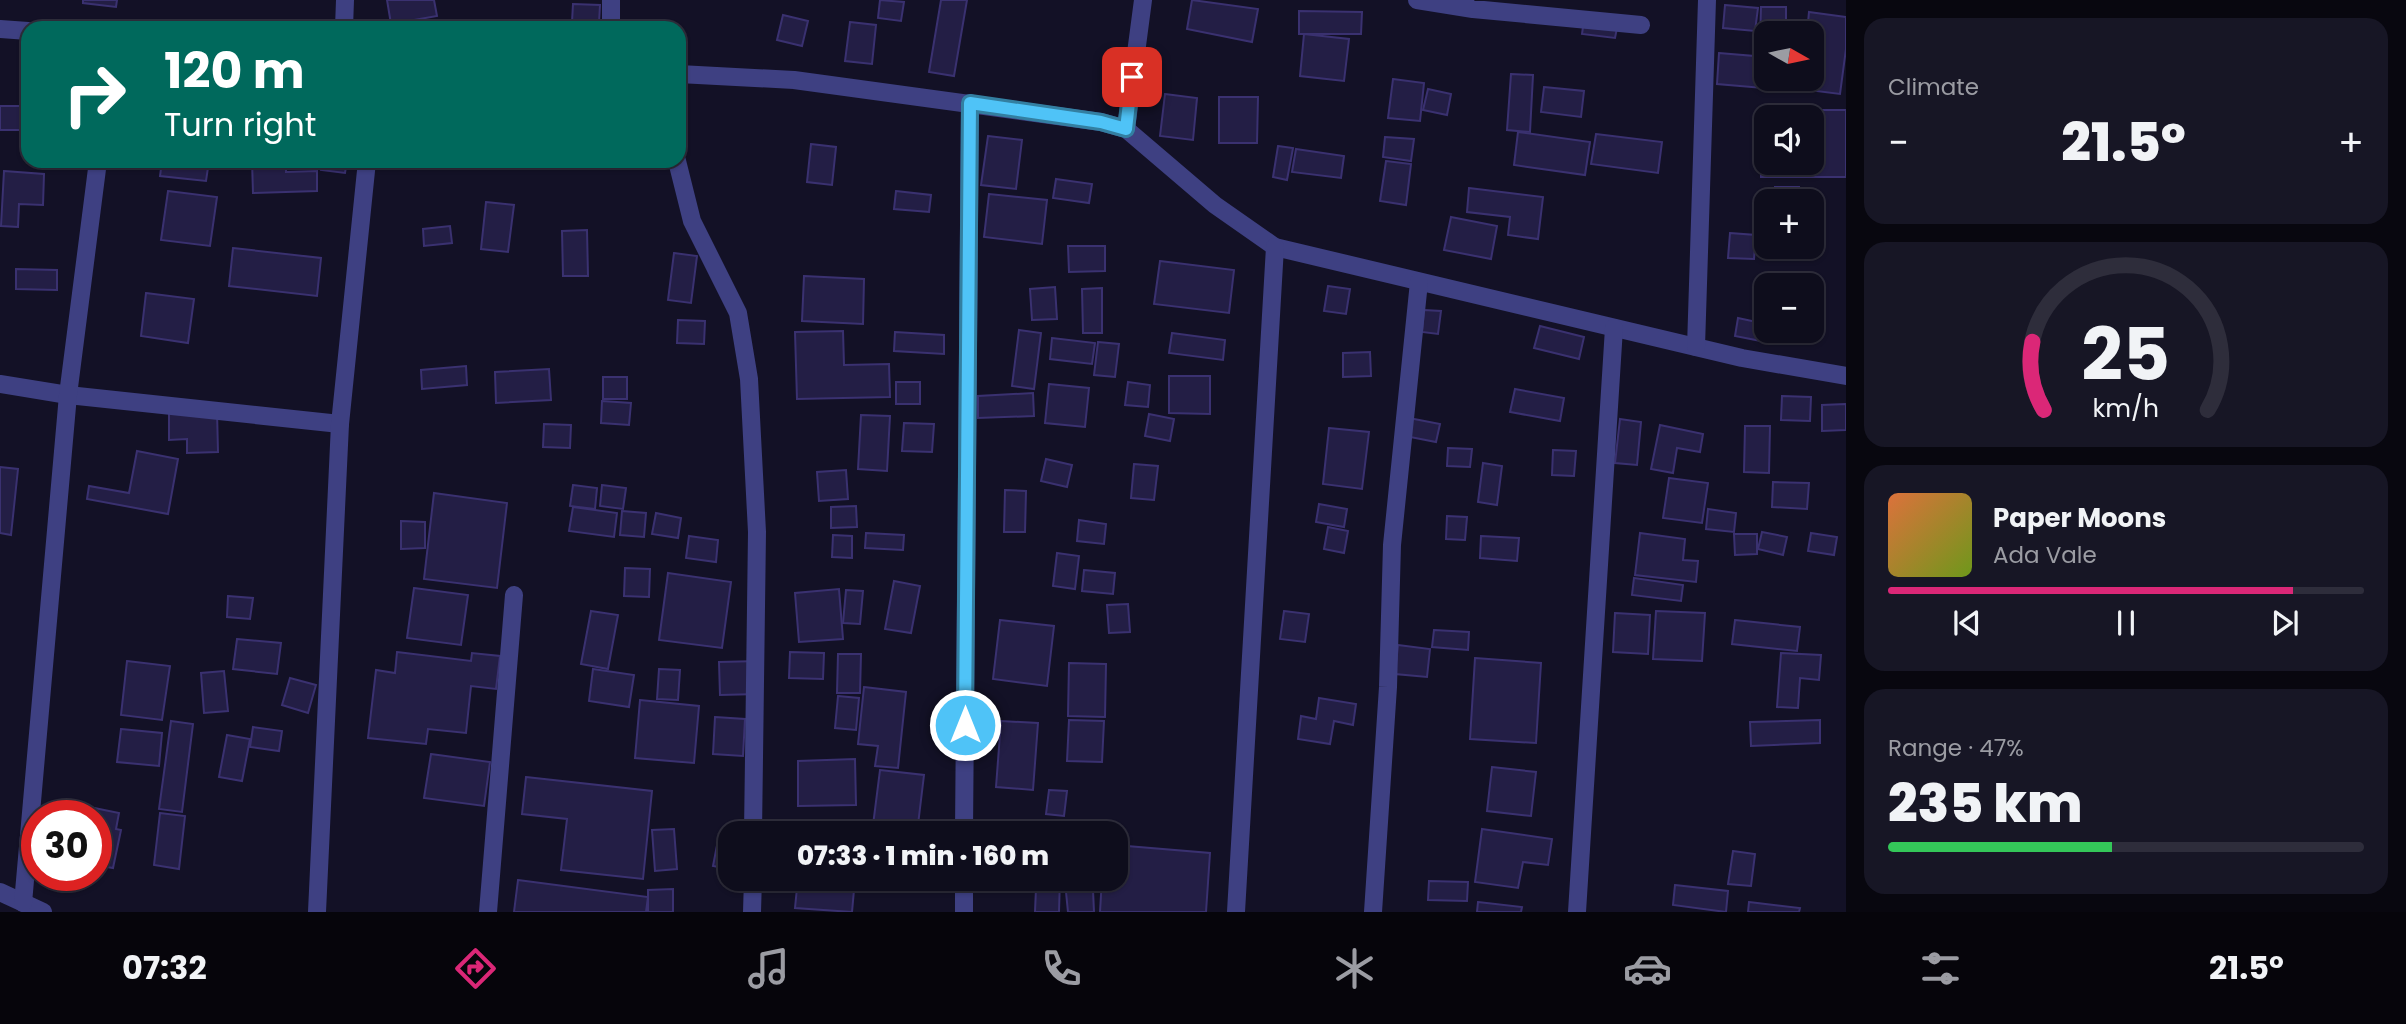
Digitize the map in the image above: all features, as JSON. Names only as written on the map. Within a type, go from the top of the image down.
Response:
[{"type":"street","points":[[344,21],[345,0]]},
{"type":"street","points":[[611,0],[611,21]]},
{"type":"street","points":[[1126,129],[1143,0]]},
{"type":"street","points":[[1417,0],[1473,4],[1641,25]]},
{"type":"street","points":[[1696,347],[1707,0]]},
{"type":"street","points":[[0,29],[21,30]]},
{"type":"street","points":[[686,74],[794,80],[1101,122],[1126,129],[1215,205],[1275,247],[1696,347],[1789,368],[1846,376]]},
{"type":"street","points":[[964,821],[970,103]]},
{"type":"street","points":[[23,903],[68,395],[97,168]]},
{"type":"street","points":[[317,912],[340,424],[366,168]]},
{"type":"street","points":[[679,168],[692,220],[738,313],[749,379],[757,532],[753,821]]},
{"type":"street","points":[[1236,912],[1275,247]]},
{"type":"street","points":[[1373,912],[1388,687],[1392,545],[1419,282]]},
{"type":"street","points":[[1577,912],[1614,328]]},
{"type":"street","points":[[0,384],[68,395],[340,424]]},
{"type":"street","points":[[488,912],[514,595]]},
{"type":"street","points":[[0,891],[43,912]]},
{"type":"street","points":[[752,912],[753,891]]},
{"type":"street","points":[[964,891],[964,912]]},
{"type":"building","points":[[83,0],[117,0],[116,7],[83,3]]},
{"type":"building","points":[[387,0],[434,0],[437,16],[390,21]]},
{"type":"building","points":[[880,0],[904,2],[901,21],[878,18]]},
{"type":"building","points":[[941,0],[967,0],[954,76],[929,72]]},
{"type":"building","points":[[1192,0],[1258,9],[1252,42],[1187,29]]},
{"type":"building","points":[[573,4],[600,5],[599,21],[572,21]]},
{"type":"building","points":[[1725,5],[1758,8],[1754,31],[1723,28]]},
{"type":"building","points":[[1761,7],[1786,7],[1786,21],[1761,21]]},
{"type":"building","points":[[1299,11],[1362,12],[1361,34],[1299,34]]},
{"type":"building","points":[[1809,12],[1846,17],[1846,49],[1840,94],[1816,91],[1824,91],[1824,21],[1808,21]]},
{"type":"building","points":[[1585,13],[1619,18],[1615,38],[1582,34]]},
{"type":"building","points":[[783,15],[808,21],[802,46],[777,40]]},
{"type":"building","points":[[850,22],[876,25],[872,64],[845,61]]},
{"type":"building","points":[[1304,34],[1349,39],[1344,81],[1300,76]]},
{"type":"building","points":[[1719,53],[1754,56],[1754,87],[1717,84]]},
{"type":"building","points":[[1511,74],[1533,75],[1530,132],[1507,130]]},
{"type":"building","points":[[1393,79],[1424,83],[1420,121],[1388,118]]},
{"type":"building","points":[[1544,87],[1584,91],[1581,117],[1541,112]]},
{"type":"building","points":[[1428,89],[1451,94],[1447,115],[1423,110]]},
{"type":"building","points":[[1165,94],[1197,98],[1193,140],[1160,136]]},
{"type":"building","points":[[1219,97],[1258,97],[1257,143],[1219,143]]},
{"type":"building","points":[[0,106],[21,106],[21,130],[0,130]]},
{"type":"building","points":[[1824,110],[1846,110],[1846,177],[1761,177],[1824,175]]},
{"type":"building","points":[[1518,132],[1590,142],[1585,175],[1514,165]]},
{"type":"building","points":[[1596,134],[1662,142],[1658,173],[1591,164]]},
{"type":"building","points":[[988,136],[1022,140],[1016,189],[981,185]]},
{"type":"building","points":[[1385,137],[1414,139],[1411,161],[1383,157]]},
{"type":"building","points":[[811,144],[836,147],[832,185],[807,182]]},
{"type":"building","points":[[1278,146],[1293,148],[1287,180],[1273,177]]},
{"type":"building","points":[[1296,149],[1344,156],[1341,178],[1292,172]]},
{"type":"building","points":[[1386,161],[1411,164],[1406,205],[1380,201]]},
{"type":"building","points":[[161,168],[208,168],[206,181],[160,176]]},
{"type":"building","points":[[252,168],[286,168],[286,172],[317,171],[317,191],[253,193]]},
{"type":"building","points":[[321,168],[346,168],[345,173]]},
{"type":"building","points":[[4,171],[44,174],[43,205],[19,204],[18,227],[1,226]]},
{"type":"building","points":[[1056,179],[1092,184],[1089,203],[1053,198]]},
{"type":"building","points":[[1775,187],[1799,187],[1799,189]]},
{"type":"building","points":[[1469,188],[1543,197],[1538,239],[1508,235],[1510,217],[1467,212]]},
{"type":"building","points":[[168,191],[217,197],[210,246],[161,240]]},
{"type":"building","points":[[896,191],[931,195],[929,212],[894,209]]},
{"type":"building","points":[[989,194],[1047,200],[1042,244],[984,237]]},
{"type":"building","points":[[486,202],[514,205],[508,252],[481,249]]},
{"type":"building","points":[[1451,217],[1497,226],[1491,259],[1444,250]]},
{"type":"building","points":[[450,226],[452,243],[424,246],[423,229]]},
{"type":"building","points":[[587,230],[588,276],[563,276],[562,231]]},
{"type":"building","points":[[1730,233],[1754,235],[1754,259],[1728,258]]},
{"type":"building","points":[[1068,246],[1105,246],[1105,271],[1069,272]]},
{"type":"building","points":[[233,248],[321,258],[317,296],[229,286]]},
{"type":"building","points":[[674,253],[697,256],[691,303],[668,300]]},
{"type":"building","points":[[1160,261],[1234,270],[1229,313],[1154,304]]},
{"type":"building","points":[[16,269],[57,270],[57,290],[16,289]]},
{"type":"building","points":[[804,276],[864,279],[863,324],[802,321]]},
{"type":"building","points":[[1328,286],[1350,289],[1346,314],[1324,311]]},
{"type":"building","points":[[1055,287],[1057,319],[1032,320],[1030,289]]},
{"type":"building","points":[[1102,288],[1102,333],[1083,333],[1082,289]]},
{"type":"building","points":[[146,293],[194,299],[188,343],[141,336]]},
{"type":"building","points":[[1424,310],[1441,311],[1438,334],[1422,332]]},
{"type":"building","points":[[1738,318],[1754,321],[1754,340],[1735,336]]},
{"type":"building","points":[[678,320],[705,321],[704,344],[677,343]]},
{"type":"building","points":[[1540,326],[1584,337],[1579,359],[1534,348]]},
{"type":"building","points":[[1019,330],[1041,333],[1034,389],[1012,386]]},
{"type":"building","points":[[843,331],[844,365],[889,364],[890,397],[797,399],[795,332]]},
{"type":"building","points":[[895,332],[944,335],[944,354],[894,351]]},
{"type":"building","points":[[1172,333],[1225,340],[1223,360],[1169,353]]},
{"type":"building","points":[[1052,338],[1095,343],[1092,364],[1050,359]]},
{"type":"building","points":[[1098,342],[1119,344],[1115,377],[1094,375]]},
{"type":"building","points":[[1370,352],[1371,376],[1343,377],[1343,353]]},
{"type":"building","points":[[466,366],[467,385],[422,389],[421,370]]},
{"type":"building","points":[[549,369],[551,400],[496,403],[495,372]]},
{"type":"building","points":[[1169,376],[1210,376],[1210,414],[1169,413]]},
{"type":"building","points":[[603,377],[627,377],[627,399],[603,399]]},
{"type":"building","points":[[896,382],[920,382],[920,404],[896,404]]},
{"type":"building","points":[[1128,382],[1150,385],[1148,407],[1125,405]]},
{"type":"building","points":[[1049,384],[1089,388],[1085,427],[1045,423]]},
{"type":"building","points":[[1515,389],[1564,398],[1560,421],[1510,412]]},
{"type":"building","points":[[1033,393],[1034,416],[978,418],[978,396]]},
{"type":"building","points":[[1782,396],[1811,397],[1810,421],[1781,420]]},
{"type":"building","points":[[602,401],[631,403],[629,425],[601,423]]},
{"type":"building","points":[[1846,404],[1846,430],[1822,431],[1822,405]]},
{"type":"building","points":[[217,411],[218,452],[187,453],[187,439],[169,440],[169,413]]},
{"type":"building","points":[[1149,414],[1174,419],[1170,441],[1145,436]]},
{"type":"building","points":[[861,415],[890,416],[887,471],[858,469]]},
{"type":"building","points":[[1409,418],[1440,424],[1436,442],[1405,436]]},
{"type":"building","points":[[1620,419],[1641,422],[1637,465],[1615,463]]},
{"type":"building","points":[[904,423],[934,424],[932,452],[902,451]]},
{"type":"building","points":[[544,424],[571,425],[570,448],[543,447]]},
{"type":"building","points":[[1660,425],[1703,434],[1700,452],[1677,448],[1673,473],[1651,469]]},
{"type":"building","points":[[1745,426],[1770,426],[1769,473],[1744,472]]},
{"type":"building","points":[[1329,428],[1369,432],[1362,489],[1323,484]]},
{"type":"building","points":[[1448,448],[1472,449],[1470,467],[1447,466]]},
{"type":"building","points":[[1553,450],[1576,451],[1574,476],[1552,475]]},
{"type":"building","points":[[137,451],[178,459],[168,514],[87,499],[89,486],[129,493]]},
{"type":"building","points":[[1046,459],[1072,465],[1067,487],[1041,481]]},
{"type":"building","points":[[1483,463],[1502,466],[1497,505],[1478,502]]},
{"type":"building","points":[[1134,464],[1158,466],[1154,500],[1131,498]]},
{"type":"building","points":[[0,467],[18,469],[11,535],[0,533]]},
{"type":"building","points":[[846,470],[848,499],[819,501],[817,472]]},
{"type":"building","points":[[1669,478],[1708,483],[1702,523],[1663,518]]},
{"type":"building","points":[[1773,482],[1809,483],[1807,509],[1772,507]]},
{"type":"building","points":[[573,485],[597,488],[595,509],[570,506]]},
{"type":"building","points":[[602,485],[626,488],[623,509],[600,506]]},
{"type":"building","points":[[1005,490],[1026,491],[1025,532],[1004,532]]},
{"type":"building","points":[[434,493],[507,503],[497,588],[424,579]]},
{"type":"building","points":[[1319,504],[1347,509],[1344,527],[1316,522]]},
{"type":"building","points":[[856,506],[857,527],[831,528],[831,507]]},
{"type":"building","points":[[573,507],[617,513],[614,537],[569,531]]},
{"type":"building","points":[[1708,509],[1736,513],[1734,532],[1706,529]]},
{"type":"building","points":[[622,511],[646,513],[644,537],[620,535]]},
{"type":"building","points":[[656,513],[681,518],[678,538],[652,534]]},
{"type":"building","points":[[1447,516],[1467,517],[1465,540],[1446,539]]},
{"type":"building","points":[[1079,520],[1106,524],[1104,544],[1077,541]]},
{"type":"building","points":[[401,521],[425,522],[425,548],[401,549]]},
{"type":"building","points":[[1328,527],[1348,531],[1344,553],[1324,549]]},
{"type":"building","points":[[1762,532],[1787,537],[1783,555],[1758,549]]},
{"type":"building","points":[[866,533],[904,535],[903,550],[865,548]]},
{"type":"building","points":[[1640,533],[1685,539],[1683,560],[1698,561],[1696,582],[1635,575]]},
{"type":"building","points":[[1811,533],[1837,537],[1834,555],[1808,551]]},
{"type":"building","points":[[1734,534],[1757,534],[1757,554],[1735,555]]},
{"type":"building","points":[[833,535],[852,536],[852,558],[832,557]]},
{"type":"building","points":[[689,536],[718,540],[716,562],[686,558]]},
{"type":"building","points":[[1481,536],[1519,538],[1517,561],[1480,558]]},
{"type":"building","points":[[1057,553],[1079,556],[1075,589],[1053,586]]},
{"type":"building","points":[[625,568],[650,569],[649,597],[624,596]]},
{"type":"building","points":[[1084,570],[1115,573],[1113,594],[1082,591]]},
{"type":"building","points":[[668,573],[731,582],[722,648],[659,640]]},
{"type":"building","points":[[1634,578],[1683,585],[1681,601],[1632,595]]},
{"type":"building","points":[[894,581],[920,586],[911,633],[885,629]]},
{"type":"building","points":[[414,588],[468,595],[461,645],[407,638]]},
{"type":"building","points":[[839,589],[843,639],[799,642],[795,593]]},
{"type":"building","points":[[846,590],[863,591],[860,624],[843,623]]},
{"type":"building","points":[[228,596],[253,598],[250,619],[227,617]]},
{"type":"building","points":[[1128,604],[1130,632],[1109,633],[1107,605]]},
{"type":"building","points":[[591,611],[618,615],[608,669],[581,664]]},
{"type":"building","points":[[1284,611],[1309,614],[1305,642],[1280,639]]},
{"type":"building","points":[[1656,611],[1705,613],[1702,661],[1653,659]]},
{"type":"building","points":[[1615,613],[1650,615],[1648,654],[1613,652]]},
{"type":"building","points":[[1000,620],[1054,626],[1047,686],[993,679]]},
{"type":"building","points":[[1735,620],[1800,627],[1797,651],[1732,644]]},
{"type":"building","points":[[1434,630],[1469,632],[1468,650],[1432,647]]},
{"type":"building","points":[[237,639],[281,643],[277,674],[233,669]]},
{"type":"building","points":[[1398,645],[1430,649],[1427,677],[1395,674]]},
{"type":"building","points":[[397,652],[471,661],[472,653],[500,656],[496,689],[471,686],[466,733],[428,729],[426,744],[368,738],[376,670],[395,673]]},
{"type":"building","points":[[790,652],[824,653],[823,679],[789,678]]},
{"type":"building","points":[[1781,653],[1821,655],[1819,680],[1800,678],[1798,708],[1777,707]]},
{"type":"building","points":[[838,654],[861,654],[860,693],[837,693]]},
{"type":"building","points":[[1475,658],[1541,663],[1536,743],[1470,739]]},
{"type":"building","points":[[127,661],[170,666],[162,720],[121,715]]},
{"type":"building","points":[[759,661],[759,694],[720,695],[719,662]]},
{"type":"building","points":[[1069,663],[1106,664],[1105,717],[1068,716]]},
{"type":"building","points":[[593,669],[634,675],[629,707],[589,701]]},
{"type":"building","points":[[659,669],[680,670],[678,700],[657,699]]},
{"type":"building","points":[[224,671],[228,711],[204,713],[201,673]]},
{"type":"building","points":[[290,678],[316,685],[308,713],[282,705]]},
{"type":"building","points":[[864,687],[906,692],[898,768],[875,766],[878,746],[858,744]]},
{"type":"building","points":[[838,696],[859,698],[856,730],[835,728]]},
{"type":"building","points":[[1319,698],[1356,704],[1353,725],[1334,721],[1330,744],[1298,739],[1301,716],[1316,719]]},
{"type":"building","points":[[640,700],[699,706],[694,763],[635,758]]},
{"type":"building","points":[[715,717],[745,719],[743,756],[713,754]]},
{"type":"building","points":[[1069,720],[1104,721],[1102,762],[1067,761]]},
{"type":"building","points":[[1820,720],[1820,743],[1751,746],[1750,722]]},
{"type":"building","points":[[171,721],[193,724],[182,812],[159,809]]},
{"type":"building","points":[[1001,721],[1038,723],[1033,790],[996,787]]},
{"type":"building","points":[[253,727],[282,731],[279,751],[250,747]]},
{"type":"building","points":[[121,729],[162,733],[159,766],[117,762]]},
{"type":"building","points":[[227,735],[250,739],[242,781],[219,777]]},
{"type":"building","points":[[431,754],[490,762],[484,806],[424,798]]},
{"type":"building","points":[[855,759],[856,805],[798,806],[798,761]]},
{"type":"building","points":[[1492,767],[1536,772],[1531,816],[1487,811]]},
{"type":"building","points":[[880,770],[924,775],[918,821],[874,821]]},
{"type":"building","points":[[526,777],[652,791],[643,879],[561,870],[567,819],[522,814]]},
{"type":"building","points":[[1049,790],[1067,791],[1064,816],[1046,814]]},
{"type":"building","points":[[112,812],[119,813],[116,829],[121,830],[113,868]]},
{"type":"building","points":[[160,813],[185,816],[179,869],[154,865]]},
{"type":"building","points":[[674,829],[677,869],[655,871],[652,830]]},
{"type":"building","points":[[1482,829],[1552,839],[1548,865],[1523,862],[1518,888],[1475,882]]},
{"type":"building","points":[[718,840],[718,867],[713,866]]},
{"type":"building","points":[[1128,846],[1210,853],[1206,912],[1100,912],[1101,891],[1128,891]]},
{"type":"building","points":[[1733,851],[1755,854],[1751,886],[1728,884]]},
{"type":"building","points":[[518,880],[648,897],[646,912],[514,912]]},
{"type":"building","points":[[1429,881],[1468,882],[1467,901],[1428,900]]},
{"type":"building","points":[[1675,885],[1728,891],[1726,912],[1673,905]]},
{"type":"building","points":[[673,889],[673,912],[648,912],[648,890]]},
{"type":"building","points":[[797,891],[854,891],[852,912],[795,908]]},
{"type":"building","points":[[1036,891],[1060,891],[1059,912],[1035,912]]},
{"type":"building","points":[[1093,891],[1094,912],[1068,912],[1066,892]]},
{"type":"building","points":[[1478,902],[1522,907],[1521,912],[1477,912]]},
{"type":"building","points":[[1749,902],[1800,908],[1799,912],[1748,912]]},
{"type":"route","points":[[965,725],[970,103],[1101,122],[1126,129],[1132,77]]}]
